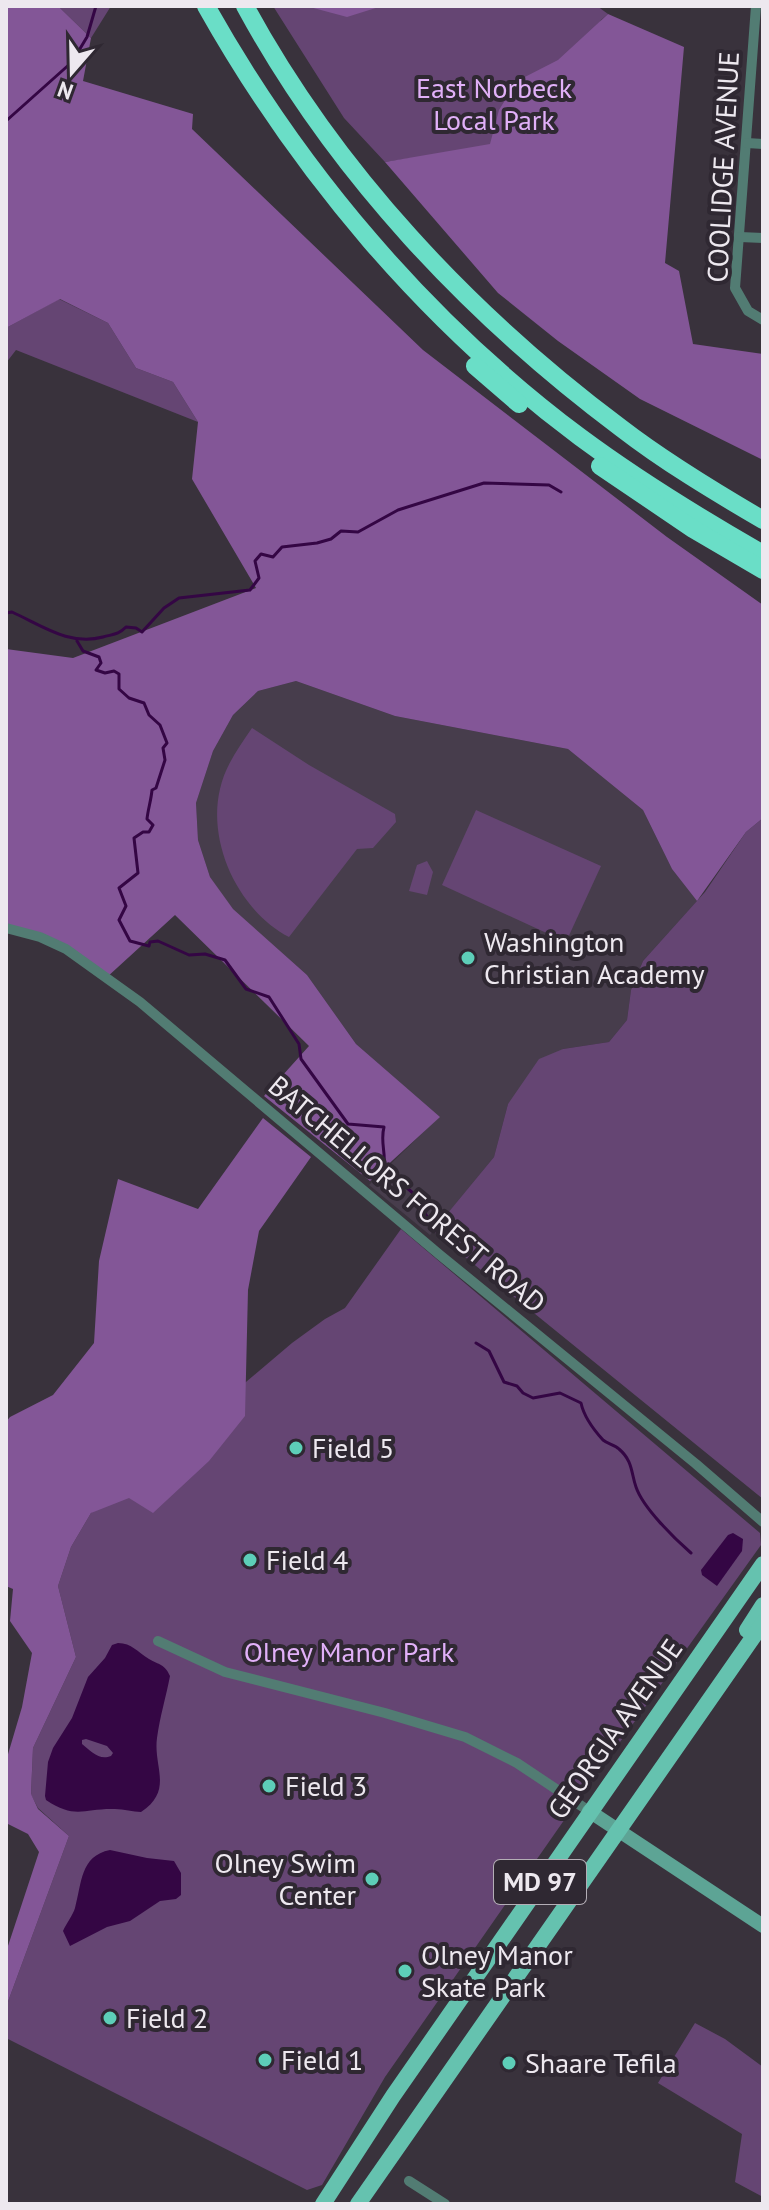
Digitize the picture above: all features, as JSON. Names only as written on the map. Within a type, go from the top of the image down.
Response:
[{"type":"highway","points":[[206,6],[240,66],[345,214],[439,315],[520,389],[579,437],[643,481],[763,554]]},
{"type":"highway","points":[[245,6],[318,123],[409,237],[508,337],[622,429],[763,520]]},
{"type":"highway","points":[[345,214],[354,240],[416,308],[500,388],[631,489],[763,570]]},
{"type":"highway","points":[[653,450],[763,505]]},
{"type":"main road","name":"GEORGIA AVENUE","points":[[323,2204],[393,2096],[763,1564]]},
{"type":"main road","points":[[728,1674],[728,1658],[763,1605]]},
{"type":"main road","name":"MD 97","points":[[358,2204],[761,1627]]},
{"type":"street","name":"COOLIDGE AVENUE","points":[[756,6],[735,288],[748,311],[763,320]]},
{"type":"street","points":[[747,143],[763,144]]},
{"type":"street","points":[[740,237],[763,238]]},
{"type":"street","name":"BATCHELLORS FOREST ROAD","points":[[6,928],[40,937],[66,949],[140,1002],[763,1522]]},
{"type":"street","points":[[158,1641],[225,1672],[465,1737],[517,1763],[763,1926]]},
{"type":"street","points":[[409,2181],[445,2204]]},
{"type":"shaded area","points":[[6,6],[58,6],[91,38],[83,81],[193,114],[192,129],[423,350],[667,537],[763,605],[763,818],[746,832],[697,901],[672,869],[643,810],[568,749],[395,716],[296,681],[258,691],[233,715],[213,751],[196,803],[198,840],[210,877],[233,909],[307,975],[356,1044],[440,1117],[370,1181],[264,1096],[309,1046],[175,915],[106,978],[66,949],[6,928],[6,649],[73,658],[256,588],[192,479],[198,422],[173,382],[136,368],[108,323],[60,299],[6,328]]},
{"type":"shaded area","points":[[306,6],[382,6],[347,17]]},
{"type":"shaded area","points":[[608,14],[684,47],[665,263],[679,271],[693,344],[763,354],[763,460],[640,399],[558,341],[498,293],[385,162],[490,144],[499,110],[517,81],[558,60]]},
{"type":"shaded area","name":"Washington Christian Academy","points":[[296,681],[395,716],[568,749],[643,810],[672,869],[697,901],[643,961],[631,990],[627,1020],[609,1042],[563,1049],[508,1104],[494,1157],[430,1235],[369,1185],[439,1117],[356,1044],[307,975],[232,909],[210,877],[198,840],[196,803],[213,751],[233,715],[258,691]]},
{"type":"shaded area","points":[[263,1118],[311,1157],[259,1231],[248,1290],[245,1416],[209,1461],[153,1513],[129,1498],[91,1513],[71,1547],[58,1586],[76,1657],[33,1748],[31,1794],[38,1809],[69,1836],[6,2007],[6,1952],[39,1852],[28,1834],[6,1823],[6,1761],[22,1707],[32,1653],[10,1621],[13,1589],[6,1586],[6,1422],[53,1395],[94,1343],[99,1261],[118,1179],[198,1209]]},
{"type":"shaded area","points":[[733,1533],[743,1539],[742,1551],[717,1586],[702,1575],[701,1570],[728,1535]]},
{"type":"shaded area","points":[[123,1643],[131,1646],[164,1667],[170,1676],[157,1738],[160,1787],[151,1804],[141,1812],[65,1810],[46,1800],[48,1762],[72,1718],[88,1677],[112,1645]],"holes":[[[82,1740],[107,1746],[113,1753],[103,1757],[82,1744]]]},
{"type":"shaded area","points":[[110,1850],[174,1861],[181,1873],[181,1895],[176,1899],[160,1901],[130,1921],[107,1927],[70,1946],[63,1931],[75,1908],[84,1872],[93,1858]]},
{"type":"green space","points":[[58,6],[111,6],[91,38]]},
{"type":"green space","name":"East Norbeck Local Park","points":[[273,6],[597,6],[608,14],[601,20],[503,264],[412,158],[385,162],[344,118]]},
{"type":"green space","points":[[59,299],[108,323],[136,368],[173,382],[198,422],[16,350],[6,363],[6,328]]},
{"type":"green space","points":[[252,728],[395,814],[396,822],[373,848],[357,849],[289,937],[255,911],[242,893],[231,874],[218,832],[217,810],[222,781]]},
{"type":"green space","points":[[476,810],[601,866],[566,942],[442,885]]},
{"type":"green space","points":[[763,818],[763,1499],[433,1231],[494,1157],[508,1104],[539,1059],[563,1049],[609,1042],[627,1020],[631,990],[643,961],[705,892],[746,832]]},
{"type":"green space","points":[[427,861],[433,872],[427,895],[409,891],[417,865]]},
{"type":"green space","name":"Olney Manor Park","points":[[401,1229],[760,1533],[761,1545],[385,2077],[322,2185],[307,2190],[6,2038],[6,2007],[69,1836],[38,1808],[31,1795],[33,1748],[76,1657],[58,1586],[71,1547],[91,1513],[292,1343],[345,1308]]},
{"type":"green space","points":[[695,2023],[725,2039],[763,2067],[763,2197],[735,2182],[742,2134],[658,2083]]},
{"type":"waterway","points":[[6,121],[72,62],[87,37],[96,6]]},
{"type":"waterway","points":[[6,613],[12,612],[56,633],[79,639],[113,635],[126,627],[142,632],[164,608],[179,598],[250,590],[259,578],[255,561],[261,554],[273,557],[282,547],[317,543],[331,539],[341,531],[358,532],[398,510],[484,483],[549,485],[561,492]]},
{"type":"waterway","points":[[77,641],[83,651],[99,657],[101,663],[96,670],[119,674],[119,689],[129,698],[144,703],[149,715],[160,725],[167,743],[163,748],[165,760],[156,788],[152,790],[148,812],[147,819],[153,825],[149,832],[134,838],[138,873],[119,888],[126,906],[119,920],[130,941],[149,946],[150,942],[158,941],[189,955],[205,954],[225,960],[246,989],[269,997],[299,1044],[301,1059],[348,1124],[384,1127],[384,1167],[379,1171],[412,1192],[432,1225]]},
{"type":"waterway","points":[[476,1343],[489,1351],[504,1382],[517,1386],[523,1393],[533,1398],[560,1393],[581,1403],[599,1436],[627,1458],[645,1504],[691,1553]]},
{"type":"place","name":"Washington Christian Academy","points":[[468,958]]},
{"type":"place","name":"Field 5","points":[[296,1448]]},
{"type":"place","name":"Field 4","points":[[250,1560]]},
{"type":"place","name":"Field 3","points":[[269,1786]]},
{"type":"place","name":"Olney Swim Center","points":[[372,1879]]},
{"type":"place","name":"Olney Manor Skate Park","points":[[405,1971]]},
{"type":"place","name":"Field 2","points":[[110,2018]]},
{"type":"place","name":"Field 1","points":[[265,2060]]},
{"type":"place","name":"Shaare Tefila","points":[[509,2063]]}]
